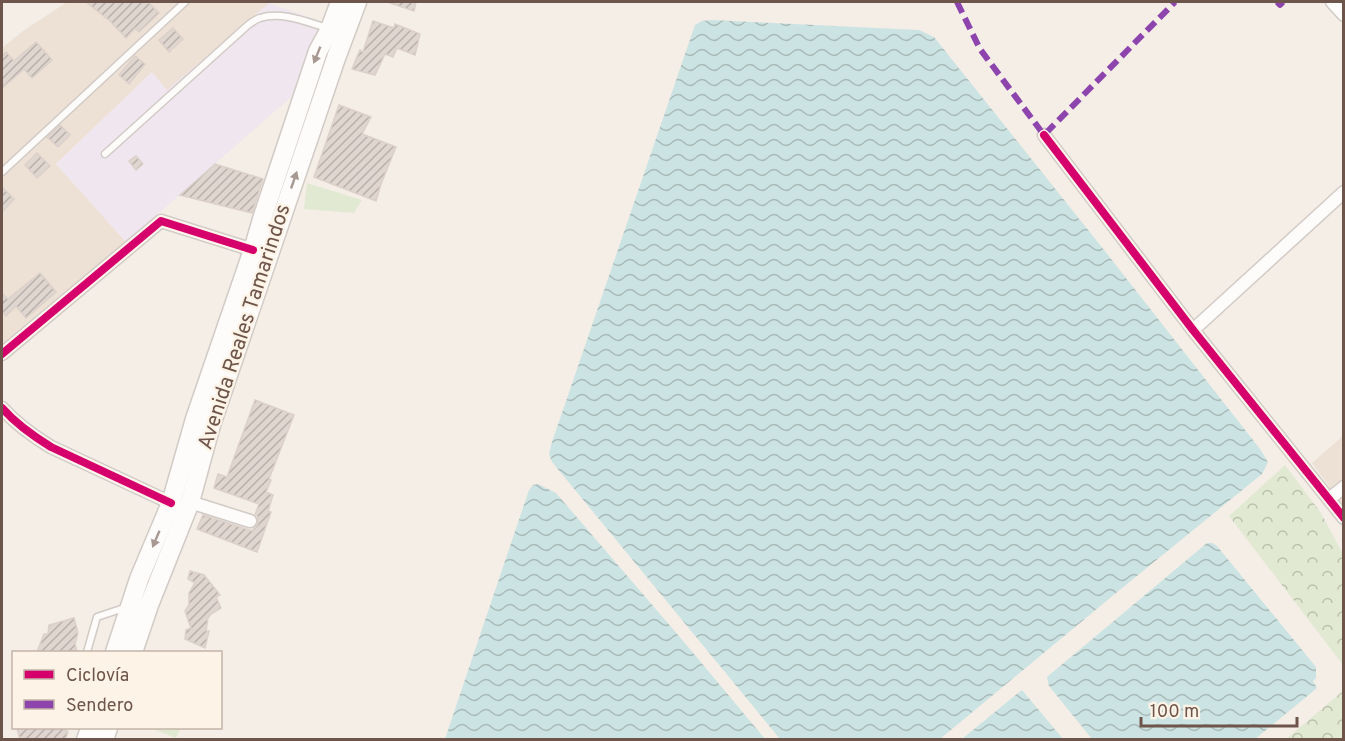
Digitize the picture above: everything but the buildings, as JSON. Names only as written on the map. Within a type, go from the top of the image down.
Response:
[{"type":"main road","name":"Avenida Reales Tamarindos","points":[[115,651],[190,501],[318,51],[330,29],[340,2]]},
{"type":"main road","name":"Avenida Reales Tamarindos","points":[[133,651],[139,579],[171,503],[195,419],[253,250],[271,219],[357,2]]},
{"type":"street","points":[[1332,2],[1344,15]]},
{"type":"street","points":[[1044,135],[1193,330],[1344,518]]},
{"type":"street","points":[[1193,330],[1344,192]]},
{"type":"street","points":[[2,354],[161,221],[253,250]]},
{"type":"street","points":[[2,408],[35,438],[51,447],[171,503]]},
{"type":"street","points":[[1329,499],[1344,487]]},
{"type":"street","points":[[190,501],[250,521]]},
{"type":"lane","points":[[2,172],[185,2]]},
{"type":"lane","points":[[105,154],[248,25],[259,18],[273,15],[330,29]]},
{"type":"lane","points":[[87,651],[97,617],[138,603]]},
{"type":"shaded area","points":[[67,2],[271,2],[167,91],[152,72],[56,164],[126,242],[2,349],[2,48]]},
{"type":"shaded area","points":[[269,3],[322,22],[298,91],[126,242],[56,164],[152,72],[167,90]]},
{"type":"shaded area","points":[[1343,436],[1343,505],[1312,463]]},
{"type":"green space","points":[[307,183],[362,200],[354,213],[304,209]]},
{"type":"green space","points":[[1285,465],[1321,513],[1343,554],[1343,665],[1229,516]]},
{"type":"green space","points":[[1343,691],[1343,739],[1286,739]]},
{"type":"green space","points":[[153,729],[180,729],[176,738]]},
{"type":"water","points":[[710,20],[919,30],[934,37],[1108,255],[1268,462],[1262,474],[940,739],[780,739],[552,462],[549,454],[695,25]]},
{"type":"water","points":[[538,484],[556,493],[765,739],[445,739],[529,490],[533,485]]},
{"type":"water","points":[[1207,543],[1217,546],[1316,667],[1316,678],[1313,681],[1317,688],[1255,739],[1092,739],[1049,686],[1047,677]]},
{"type":"water","points":[[1022,690],[1063,739],[962,739],[1018,693]]},
{"type":"marked path","points":[[957,2],[980,49],[1044,135],[1175,2]]},
{"type":"marked path","points":[[1277,2],[1280,5],[1283,2]]},
{"type":"cycle path","points":[[1044,135],[1193,330],[1344,518]]},
{"type":"cycle path","points":[[2,354],[161,221],[253,250]]},
{"type":"cycle path","points":[[2,408],[25,429],[51,447],[171,503]]}]
